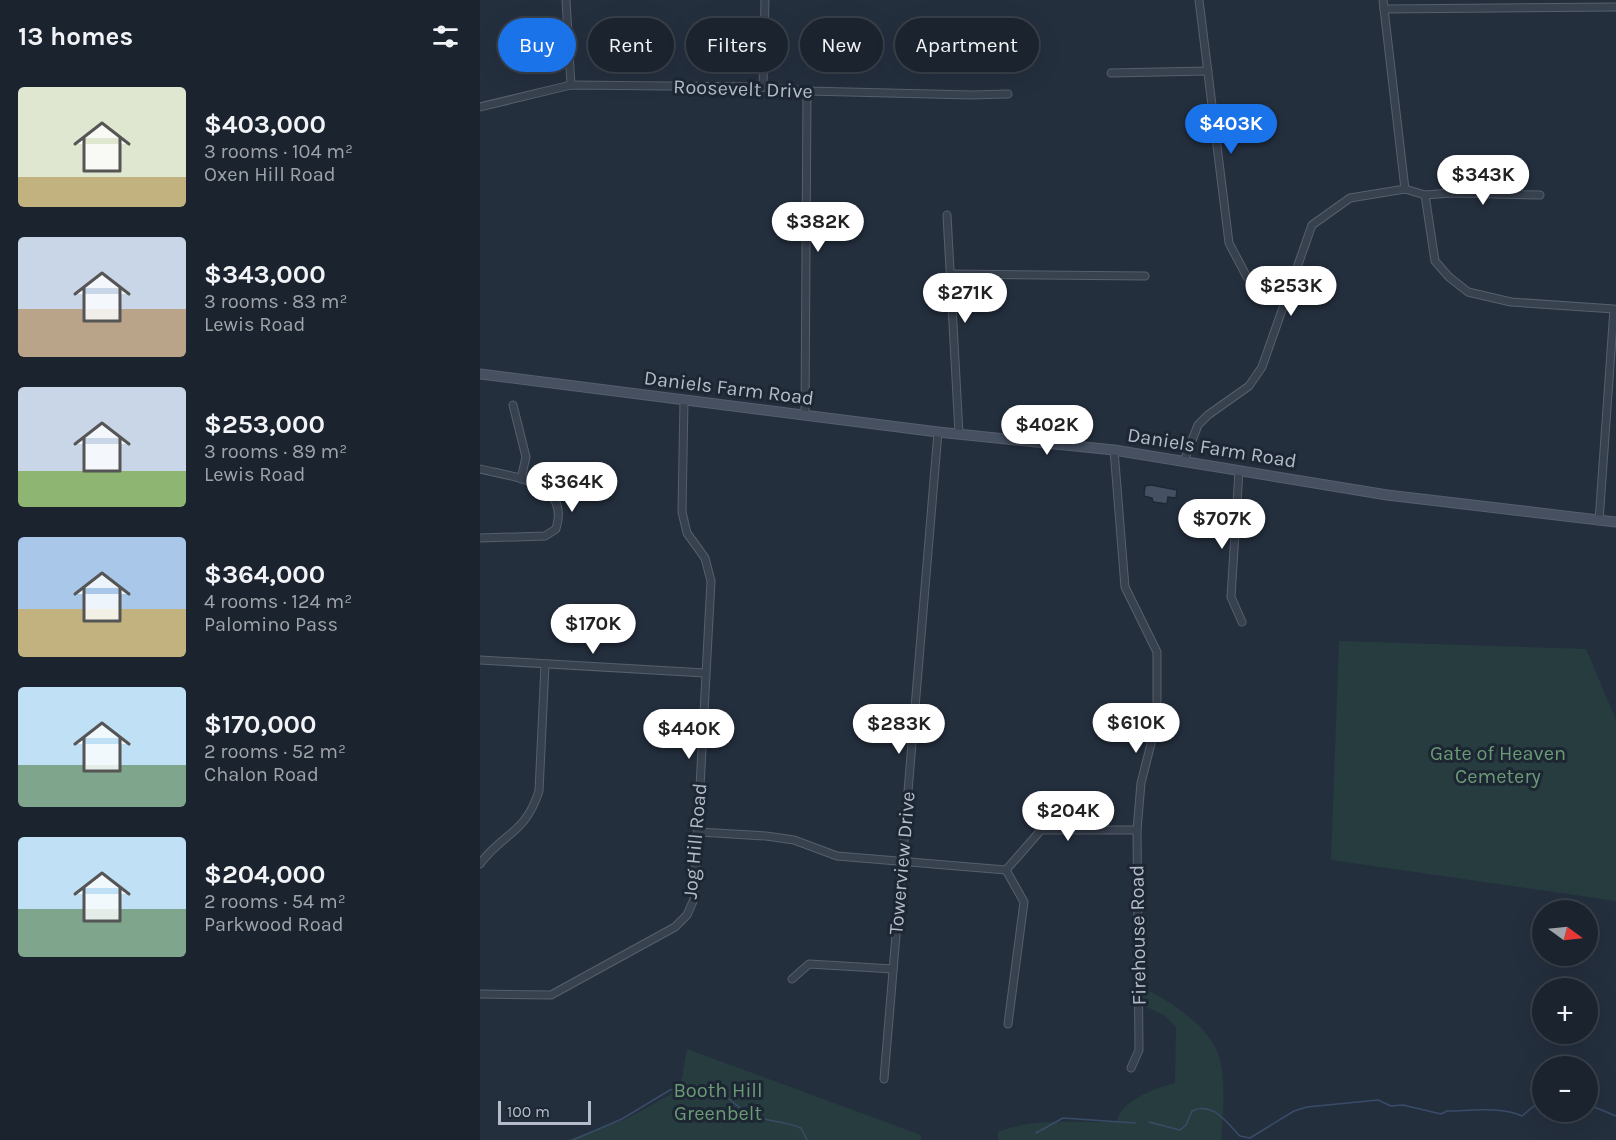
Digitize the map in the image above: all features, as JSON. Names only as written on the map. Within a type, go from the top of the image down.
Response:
[{"type":"main road","name":"Daniels Farm Road","points":[[480,374],[938,432],[1114,450],[1387,495],[1616,522]]},
{"type":"street","points":[[566,0],[570,85]]},
{"type":"street","points":[[764,87],[765,0]]},
{"type":"street","points":[[1199,0],[1229,243],[1247,277],[1284,301]]},
{"type":"street","points":[[1383,0],[1406,189]]},
{"type":"street","points":[[1384,9],[1616,7]]},
{"type":"street","points":[[1111,73],[1208,70]]},
{"type":"street","name":"Roosevelt Drive","points":[[480,107],[570,85],[764,87],[807,92],[1008,94]]},
{"type":"street","points":[[805,414],[807,92]]},
{"type":"street","points":[[1184,461],[1198,425],[1221,405],[1249,386],[1257,377],[1312,225],[1350,198],[1406,189],[1425,195],[1451,193],[1540,195]]},
{"type":"street","points":[[1425,195],[1435,261],[1449,277],[1473,294],[1511,303],[1614,309],[1599,521]]},
{"type":"street","points":[[947,215],[959,433]]},
{"type":"street","points":[[950,274],[1145,276]]},
{"type":"street","name":"Jog Hill Road","points":[[480,994],[551,995],[675,927],[687,915],[694,899],[711,581],[705,558],[687,533],[682,512],[684,401]]},
{"type":"street","points":[[513,405],[526,457],[521,479]]},
{"type":"street","name":"Towerview Drive","points":[[884,1079],[938,432]]},
{"type":"street","name":"Firehouse Road","points":[[1114,450],[1125,587],[1157,652],[1157,720],[1141,783],[1137,830],[1139,1050],[1131,1068]]},
{"type":"street","points":[[480,469],[541,486],[555,497],[560,517],[556,528],[545,536],[480,538]]},
{"type":"street","points":[[1239,471],[1231,597],[1242,622]]},
{"type":"street","points":[[480,660],[705,673]]},
{"type":"street","points":[[480,864],[520,827],[533,809],[539,791],[545,664]]},
{"type":"street","points":[[1006,870],[1041,830],[1137,830]]},
{"type":"street","points":[[699,832],[794,840],[815,850],[837,856],[1006,870]]},
{"type":"street","points":[[1006,870],[1024,902],[1008,1024]]},
{"type":"street","points":[[792,979],[809,964],[893,969]]},
{"type":"green space","name":"Gate of Heaven Cemetery","points":[[1339,641],[1586,649],[1616,720],[1616,901],[1331,860]]},
{"type":"green space","points":[[1135,983],[1185,1014],[1207,1035],[1215,1047],[1223,1079],[1221,1140],[998,1140],[998,1132],[1026,1124],[1116,1122],[1122,1110],[1134,1100],[1175,1083],[1176,1027],[1165,1016],[1135,1001]]},
{"type":"green space","name":"Booth Hill Greenbelt","points":[[687,1049],[921,1135],[921,1140],[567,1140],[626,1119],[680,1089]]},
{"type":"building","points":[[1145,486],[1177,490],[1176,498],[1168,497],[1167,504],[1153,502],[1152,498],[1144,496]]},
{"type":"waterway","points":[[573,1140],[622,1119],[670,1090],[683,1087],[722,1092],[733,1103],[752,1114],[801,1128],[807,1140]]},
{"type":"waterway","points":[[1149,1122],[1180,1130],[1186,1125],[1192,1111],[1207,1109],[1219,1115],[1240,1136],[1250,1138],[1294,1111],[1307,1107],[1378,1100],[1391,1106],[1403,1105],[1441,1114],[1447,1111],[1485,1110],[1505,1111],[1522,1116],[1532,1108]]},
{"type":"waterway","points":[[1598,1109],[1616,1116]]},
{"type":"waterway","points":[[1036,1133],[1063,1118],[1135,1123]]}]
